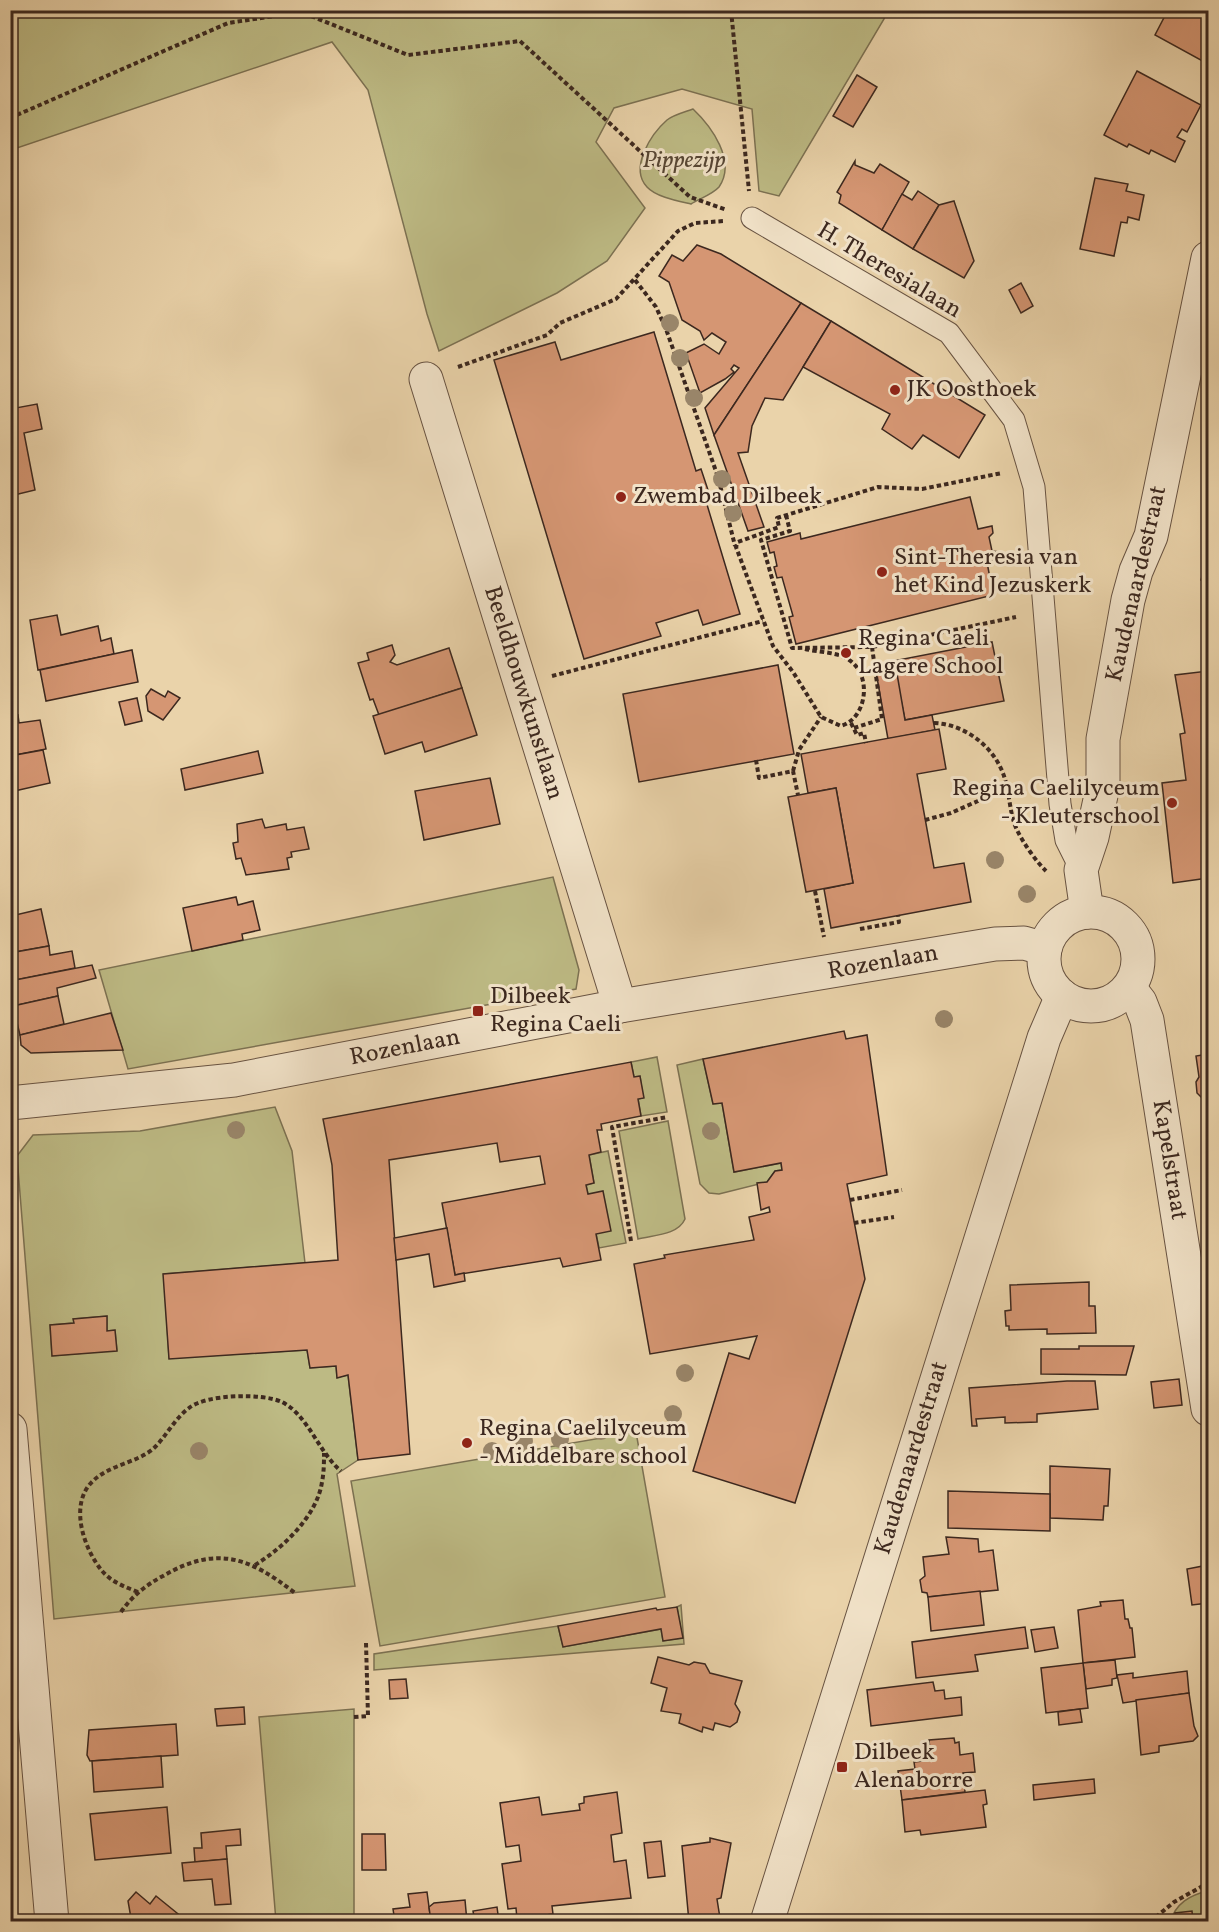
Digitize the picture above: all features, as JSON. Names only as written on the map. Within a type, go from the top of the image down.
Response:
[{"type":"street","name":"Kaudenaardestraat","points":[[1087,912],[1081,870],[1092,837],[1103,786],[1103,739],[1128,600],[1136,571],[1150,536],[1209,258]]},
{"type":"street","name":"Beeldhouwkunstlaan","points":[[426,379],[620,1006]]},
{"type":"street","points":[[1087,912],[1100,912],[1115,918],[1128,928],[1135,942],[1137,966],[1129,988],[1118,999],[1104,1005],[1075,1004],[1062,996],[1047,975],[1044,962],[1048,938],[1063,921],[1087,912]]},
{"type":"street","name":"Rozenlaan","points":[[10,1103],[234,1080],[620,1006],[995,944],[1024,943],[1045,949]]},
{"type":"street","name":"Kapelstraat","points":[[1129,988],[1140,1002],[1147,1020],[1209,1408]]},
{"type":"street","name":"Kaudenaardestraat","points":[[767,1922],[1041,1049],[1062,996]]},
{"type":"street","points":[[10,1429],[52,1922]]},
{"type":"lane","name":"H. Theresialaan","points":[[752,218],[949,333],[1014,420],[1034,488],[1060,804],[1066,840],[1081,870]]},
{"type":"path","points":[[731,10],[752,218]]},
{"type":"path","points":[[10,118],[228,23],[301,12],[408,55],[519,42],[690,197],[752,218]]},
{"type":"path","points":[[426,379],[547,335],[560,323],[616,299],[678,231],[695,223],[752,218]]},
{"type":"path","points":[[635,280],[650,299],[666,329],[718,477],[736,547],[773,646],[793,672],[821,717],[841,726],[851,723],[861,709],[864,698],[864,686],[858,671],[847,658],[805,649]]},
{"type":"path","points":[[736,547],[743,538],[779,527],[777,518],[878,487],[922,489],[1029,468]]},
{"type":"path","points":[[786,515],[790,531],[761,540],[792,648],[872,647],[988,622]]},
{"type":"path","points":[[521,685],[764,621]]},
{"type":"path","points":[[854,728],[883,719],[872,647]]},
{"type":"path","points":[[798,795],[793,771],[799,750],[821,717]]},
{"type":"path","points":[[851,723],[857,735],[864,733],[866,743]]},
{"type":"path","points":[[934,723],[956,726],[982,743],[1003,774],[1017,830],[1048,873]]},
{"type":"path","points":[[756,760],[759,778],[793,771]]},
{"type":"path","points":[[925,820],[951,813],[1007,788]]},
{"type":"path","points":[[815,891],[823,928]]},
{"type":"path","points":[[890,923],[899,922],[898,915]]},
{"type":"path","points":[[631,1241],[612,1127],[668,1117]]},
{"type":"path","points":[[850,1200],[902,1190]]},
{"type":"path","points":[[854,1223],[894,1217]]},
{"type":"path","points":[[138,1592],[121,1586],[104,1573],[90,1554],[80,1515],[82,1495],[93,1480],[152,1449],[190,1406],[218,1398],[265,1398],[283,1403],[302,1420],[324,1453],[341,1471]]},
{"type":"path","points":[[254,1566],[282,1545],[306,1520],[322,1484],[324,1453]]},
{"type":"path","points":[[121,1612],[138,1592],[196,1559],[220,1558],[254,1566],[269,1572],[295,1593]]},
{"type":"path","points":[[354,1717],[368,1716],[366,1643]]},
{"type":"path","points":[[1150,1922],[1174,1902],[1209,1883]]},
{"type":"green space","points":[[10,11],[886,11],[884,19],[779,196],[759,191],[752,109],[682,89],[614,108],[596,142],[645,208],[607,261],[557,293],[439,351],[427,314],[368,90],[332,42],[11,150]]},
{"type":"green space","name":"Pippezijp","points":[[693,109],[714,134],[720,145],[725,166],[724,177],[719,187],[691,204],[668,198],[651,190],[642,179],[640,170],[644,152],[661,126],[672,117]]},
{"type":"green space","points":[[553,877],[579,970],[576,989],[128,1069],[99,970]]},
{"type":"green space","points":[[657,1057],[667,1112],[641,1116],[638,1099],[643,1098],[640,1076],[634,1077],[631,1062]]},
{"type":"green space","points":[[703,1059],[713,1104],[722,1103],[734,1172],[781,1163],[782,1170],[775,1171],[767,1182],[719,1194],[709,1193],[700,1184],[677,1065]]},
{"type":"green space","points":[[275,1107],[292,1151],[305,1263],[164,1274],[169,1358],[307,1350],[310,1368],[336,1366],[337,1377],[348,1375],[358,1460],[337,1474],[355,1586],[54,1619],[17,1156],[33,1135],[140,1131]],"holes":[[[107,1316],[107,1331],[115,1330],[117,1350],[52,1356],[50,1325],[74,1323],[74,1319]]]},
{"type":"green space","points":[[668,1121],[685,1219],[682,1224],[671,1231],[638,1239],[619,1131]]},
{"type":"green space","points":[[608,1151],[626,1243],[599,1248],[586,1185],[594,1183],[589,1155]]},
{"type":"green space","points":[[636,1432],[665,1597],[380,1646],[351,1481]]},
{"type":"green space","points":[[681,1605],[684,1644],[374,1670],[374,1654],[558,1626],[563,1647],[661,1629],[663,1641],[682,1638],[677,1607]]},
{"type":"green space","points":[[354,1709],[354,1921],[276,1921],[259,1717]]},
{"type":"green space","points":[[1208,1891],[1208,1921],[1170,1922],[1184,1901]]},
{"type":"building","points":[[1168,10],[1208,10],[1208,64],[1155,35]]},
{"type":"building","points":[[1137,71],[1201,105],[1187,132],[1182,129],[1177,137],[1185,141],[1175,162],[1151,150],[1149,154],[1129,144],[1127,147],[1104,135]]},
{"type":"building","points":[[857,75],[877,87],[853,127],[833,116]]},
{"type":"building","points":[[855,161],[855,165],[874,173],[880,164],[909,182],[882,230],[839,203],[841,195],[837,192]]},
{"type":"building","points":[[1095,178],[1128,184],[1126,191],[1144,195],[1139,220],[1128,217],[1127,223],[1121,222],[1114,256],[1080,249]]},
{"type":"building","points":[[918,191],[939,205],[913,249],[882,230],[902,194],[912,200]]},
{"type":"building","points":[[954,201],[974,261],[964,278],[913,249],[939,205]]},
{"type":"building","points":[[697,245],[721,254],[801,303],[714,435],[705,408],[739,368],[734,365],[731,369],[734,372],[700,393],[686,353],[704,344],[719,354],[726,342],[712,333],[704,340],[700,331],[682,320],[669,282],[659,276],[672,255],[683,261]]},
{"type":"building","points":[[1021,283],[1033,306],[1021,313],[1009,290]]},
{"type":"building","points":[[801,303],[831,321],[783,400],[765,398],[752,426],[748,452],[738,453],[764,527],[748,531],[714,435]]},
{"type":"building","name":"JK Oosthoek","points":[[831,321],[985,415],[959,458],[923,435],[912,449],[882,429],[890,414],[803,367]]},
{"type":"building","name":"Zwembad Dilbeek","points":[[654,332],[696,471],[701,469],[710,496],[705,498],[740,614],[703,625],[698,610],[656,623],[661,636],[584,659],[494,360],[555,342],[561,360]]},
{"type":"building","points":[[37,404],[42,429],[24,433],[35,490],[10,496],[10,409]]},
{"type":"building","name":"Sint-Theresia van het Kind Jezuskerk","points":[[970,497],[978,529],[992,526],[993,533],[989,537],[992,551],[999,552],[1000,559],[987,562],[993,595],[796,644],[789,617],[793,616],[782,577],[777,578],[774,552],[770,553],[767,542],[800,533],[801,539]]},
{"type":"building","points":[[1208,555],[1208,582],[1201,580]]},
{"type":"building","points":[[57,615],[61,635],[98,626],[101,641],[111,638],[114,654],[38,670],[30,620]]},
{"type":"building","points":[[992,642],[1004,701],[905,720],[893,661]]},
{"type":"building","points":[[392,645],[395,655],[390,662],[397,665],[449,648],[462,688],[379,715],[373,699],[370,700],[358,663],[369,660],[367,653]]},
{"type":"building","points":[[132,650],[138,682],[46,701],[40,670]]},
{"type":"building","points":[[778,665],[794,754],[639,782],[623,694]]},
{"type":"building","points":[[896,668],[905,720],[932,715],[935,730],[888,739],[876,672]]},
{"type":"building","points":[[1208,671],[1208,878],[1173,883],[1162,783],[1186,780],[1180,734],[1185,733],[1175,675]]},
{"type":"building","points":[[462,688],[477,735],[425,752],[422,742],[385,754],[373,716]]},
{"type":"building","points":[[151,689],[165,697],[168,691],[180,698],[163,720],[148,711],[146,696]]},
{"type":"building","points":[[137,698],[142,721],[125,725],[119,702]]},
{"type":"building","points":[[18,715],[19,723],[40,720],[46,749],[10,756],[10,717]]},
{"type":"building","points":[[939,729],[946,769],[917,774],[934,868],[964,863],[971,902],[831,928],[824,889],[853,883],[836,788],[808,793],[801,754]]},
{"type":"building","points":[[43,750],[50,783],[10,792],[10,756]]},
{"type":"building","points":[[258,751],[263,773],[185,790],[181,769]]},
{"type":"building","points":[[490,778],[500,824],[424,840],[415,791]]},
{"type":"building","points":[[836,788],[853,883],[806,892],[788,797]]},
{"type":"building","points":[[262,819],[265,828],[286,824],[287,830],[304,827],[309,849],[291,852],[292,857],[287,858],[289,869],[246,875],[241,858],[236,859],[233,843],[238,842],[237,824]]},
{"type":"building","points":[[236,897],[238,905],[253,901],[260,930],[242,934],[243,940],[192,951],[183,908]]},
{"type":"building","points":[[41,909],[49,946],[10,953],[11,916]]},
{"type":"building","points":[[49,946],[50,955],[72,951],[75,968],[10,981],[10,953]]},
{"type":"building","points":[[92,965],[96,978],[57,988],[58,996],[13,1006],[10,981]]},
{"type":"building","points":[[58,996],[64,1024],[20,1035],[13,1006]]},
{"type":"building","points":[[111,1013],[123,1050],[31,1053],[21,1045],[20,1035]]},
{"type":"building","points":[[844,1031],[846,1039],[867,1035],[887,1175],[847,1184],[865,1279],[795,1503],[693,1471],[729,1353],[749,1359],[757,1336],[650,1354],[634,1264],[665,1258],[664,1255],[754,1240],[749,1217],[770,1212],[769,1207],[761,1210],[757,1183],[767,1182],[775,1171],[782,1170],[781,1163],[734,1172],[722,1103],[713,1104],[703,1059]]},
{"type":"building","points":[[1208,1054],[1208,1097],[1202,1098],[1197,1093],[1196,1082],[1199,1077],[1196,1056]]},
{"type":"building","points":[[631,1062],[634,1077],[640,1076],[644,1098],[638,1099],[641,1116],[601,1124],[602,1130],[597,1130],[601,1152],[589,1155],[594,1183],[586,1185],[588,1194],[603,1191],[611,1231],[596,1234],[601,1260],[563,1267],[560,1258],[455,1275],[442,1203],[545,1184],[540,1156],[500,1162],[497,1143],[389,1160],[410,1454],[358,1460],[348,1375],[337,1378],[336,1366],[310,1368],[307,1350],[169,1359],[163,1274],[338,1260],[332,1165],[323,1119]]},
{"type":"building","points":[[1208,1097],[1208,1135],[1202,1098]]},
{"type":"building","points":[[447,1228],[455,1275],[464,1273],[465,1281],[434,1287],[429,1254],[396,1260],[394,1238]]},
{"type":"building","points":[[1089,1282],[1089,1306],[1095,1306],[1096,1333],[1047,1334],[1047,1329],[1009,1330],[1009,1326],[1006,1326],[1005,1311],[1011,1310],[1010,1285]]},
{"type":"building","points":[[107,1316],[107,1331],[115,1330],[117,1351],[52,1356],[50,1325],[74,1323],[73,1319]]},
{"type":"building","points":[[1079,1346],[1134,1346],[1126,1375],[1041,1374],[1041,1349],[1079,1349]]},
{"type":"building","points":[[1179,1379],[1182,1405],[1154,1408],[1151,1382]]},
{"type":"building","points":[[1095,1381],[1098,1409],[1037,1414],[1037,1422],[1005,1423],[1005,1417],[976,1419],[977,1426],[972,1426],[969,1388]]},
{"type":"building","points":[[1050,1466],[1110,1469],[1108,1506],[1104,1506],[1103,1520],[1050,1518]]},
{"type":"building","points":[[948,1491],[1050,1494],[1050,1531],[948,1528]]},
{"type":"building","points":[[946,1537],[978,1539],[979,1552],[993,1550],[998,1590],[928,1597],[927,1593],[922,1592],[920,1580],[925,1576],[923,1557],[949,1554]]},
{"type":"building","points":[[1203,1566],[1208,1603],[1192,1605],[1187,1569]]},
{"type":"building","points":[[980,1591],[984,1625],[931,1631],[928,1597]]},
{"type":"building","points":[[1123,1600],[1125,1619],[1128,1619],[1130,1628],[1132,1628],[1135,1657],[1083,1663],[1078,1610],[1101,1606],[1100,1602]]},
{"type":"building","points":[[677,1607],[683,1638],[663,1641],[661,1629],[563,1647],[558,1626],[656,1608],[657,1610]]},
{"type":"building","points":[[1025,1627],[1028,1648],[975,1655],[978,1671],[916,1678],[912,1642]]},
{"type":"building","points":[[1054,1627],[1058,1648],[1035,1652],[1031,1630]]},
{"type":"building","points":[[658,1657],[689,1665],[694,1662],[705,1664],[710,1673],[742,1681],[735,1704],[740,1712],[737,1722],[730,1727],[715,1723],[713,1730],[703,1727],[702,1732],[679,1723],[681,1714],[661,1711],[667,1688],[651,1683]]},
{"type":"building","points":[[1115,1660],[1117,1678],[1112,1679],[1112,1685],[1086,1689],[1083,1663]]},
{"type":"building","points":[[1083,1663],[1088,1708],[1046,1713],[1041,1668]]},
{"type":"building","points":[[1187,1671],[1189,1693],[1123,1703],[1117,1675],[1133,1673],[1133,1678]]},
{"type":"building","points":[[406,1679],[408,1698],[390,1699],[389,1680]]},
{"type":"building","points":[[933,1682],[935,1691],[944,1690],[945,1699],[961,1697],[962,1715],[871,1726],[867,1690]]},
{"type":"building","points":[[1189,1693],[1194,1726],[1198,1736],[1193,1741],[1159,1746],[1159,1752],[1141,1755],[1136,1700]]},
{"type":"building","points":[[244,1707],[245,1724],[217,1726],[215,1709]]},
{"type":"building","points":[[1080,1709],[1082,1722],[1059,1725],[1058,1712]]},
{"type":"building","points":[[176,1724],[178,1755],[90,1761],[87,1755],[89,1730]]},
{"type":"building","points":[[954,1738],[955,1743],[959,1742],[960,1755],[973,1753],[975,1772],[963,1773],[965,1792],[902,1800],[898,1771],[915,1769],[914,1762],[931,1760],[929,1740]]},
{"type":"building","points":[[161,1756],[163,1787],[94,1792],[92,1761]]},
{"type":"building","points":[[1094,1779],[1095,1793],[1034,1800],[1033,1785]]},
{"type":"building","points":[[985,1790],[987,1804],[983,1805],[986,1827],[921,1835],[920,1830],[905,1832],[902,1800]]},
{"type":"building","points":[[617,1792],[622,1833],[611,1835],[614,1862],[626,1860],[631,1898],[552,1906],[553,1914],[517,1919],[516,1908],[508,1909],[502,1864],[521,1861],[519,1845],[506,1847],[500,1803],[539,1797],[542,1815],[580,1810],[579,1804],[584,1803],[584,1797]]},
{"type":"building","points":[[167,1807],[171,1853],[95,1860],[90,1814]]},
{"type":"building","points":[[240,1829],[241,1845],[226,1846],[227,1859],[195,1862],[194,1848],[202,1848],[201,1833]]},
{"type":"building","points":[[362,1834],[385,1834],[386,1870],[362,1870]]},
{"type":"building","points":[[710,1838],[731,1843],[721,1898],[717,1899],[720,1918],[689,1922],[682,1846],[710,1842]]},
{"type":"building","points":[[661,1841],[665,1876],[648,1878],[644,1843]]},
{"type":"building","points":[[227,1859],[231,1904],[215,1905],[212,1879],[184,1881],[182,1863]]},
{"type":"building","points":[[136,1892],[150,1904],[156,1896],[188,1922],[128,1922],[131,1918],[128,1901]]},
{"type":"building","points":[[427,1892],[431,1922],[395,1922],[393,1909],[410,1907],[408,1894]]},
{"type":"building","points":[[465,1900],[467,1922],[431,1922],[429,1907],[434,1903]]},
{"type":"building","points":[[497,1907],[499,1922],[475,1922],[473,1911]]},
{"type":"building","points":[[1192,1911],[1193,1922],[1176,1922],[1175,1913]]},
{"type":"place","name":"JK Oosthoek","points":[[895,390]]},
{"type":"place","name":"Zwembad Dilbeek","points":[[621,497]]},
{"type":"place","name":"Sint-Theresia van het Kind Jezuskerk","points":[[882,572]]},
{"type":"place","name":"Regina Caeli Lagere School","points":[[846,653]]},
{"type":"place","name":"Regina Caelilyceum - Kleuterschool","points":[[1172,803]]},
{"type":"place","name":"Dilbeek Regina Caeli","points":[[478,1011]]},
{"type":"place","name":"Regina Caelilyceum - Middelbare school","points":[[467,1443]]},
{"type":"place","name":"Dilbeek Alenaborre","points":[[842,1767]]}]
